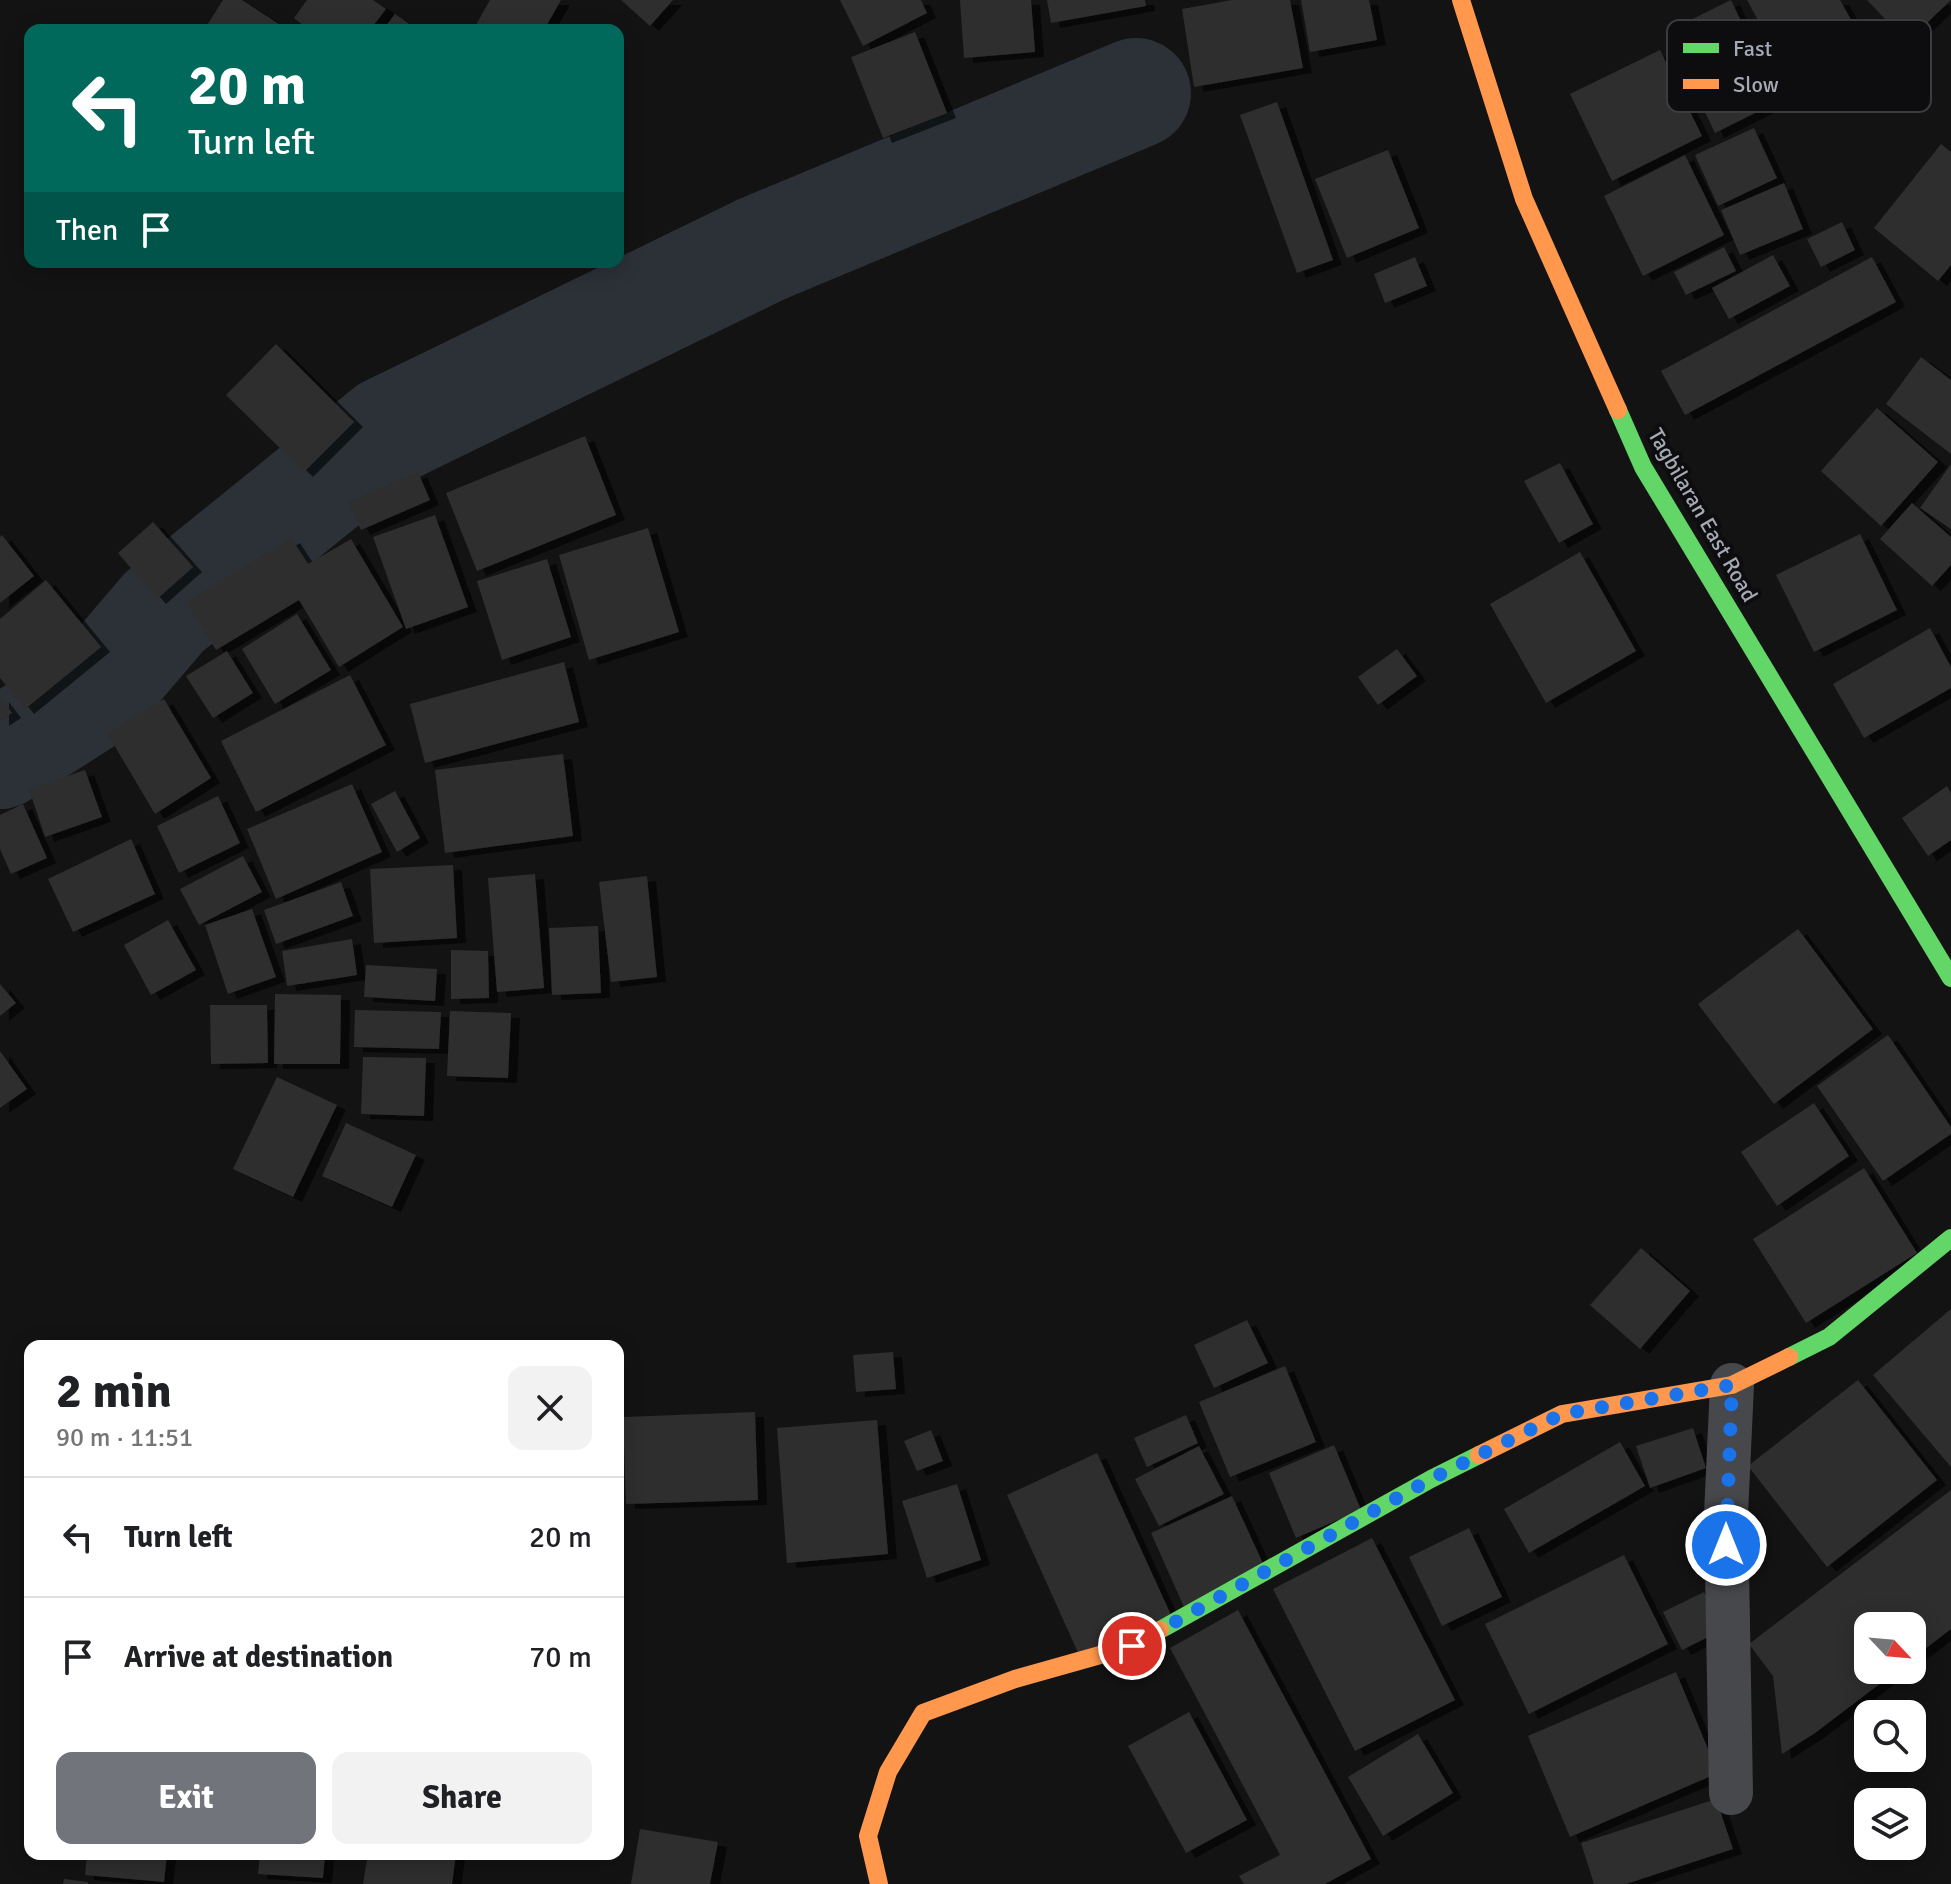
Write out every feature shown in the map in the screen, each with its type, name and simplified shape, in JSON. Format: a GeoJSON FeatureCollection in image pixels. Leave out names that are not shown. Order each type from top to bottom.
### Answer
{"type":"FeatureCollection","features":[{"type":"Feature","properties":{"kind":"street","name":"Tagbilaran East Road"},"geometry":{"type":"LineString","coordinates":[[1461,0],[1524,199],[1643,467],[1951,978]]}},
{"type":"Feature","properties":{"kind":"street"},"geometry":{"type":"LineString","coordinates":[[879,1884],[868,1836],[888,1772],[923,1713],[1015,1679],[1132,1646],[1431,1479],[1562,1414],[1732,1385],[1829,1337],[1951,1238]]}},
{"type":"Feature","properties":{"kind":"street"},"geometry":{"type":"LineString","coordinates":[[1731,1793],[1726,1514],[1732,1385]]}},
{"type":"Feature","properties":{"kind":"building"},"geometry":{"type":"Polygon","coordinates":[[[223,0],[242,0],[279,24],[208,24],[223,0]]]}},
{"type":"Feature","properties":{"kind":"building"},"geometry":{"type":"Polygon","coordinates":[[[307,0],[373,0],[386,9],[375,24],[302,24],[294,18],[307,0]]]}},
{"type":"Feature","properties":{"kind":"building"},"geometry":{"type":"Polygon","coordinates":[[[490,0],[561,0],[547,24],[476,24],[490,0]]]}},
{"type":"Feature","properties":{"kind":"building"},"geometry":{"type":"Polygon","coordinates":[[[621,0],[673,0],[650,26],[621,0]]]}},
{"type":"Feature","properties":{"kind":"building"},"geometry":{"type":"Polygon","coordinates":[[[840,0],[921,0],[927,13],[863,46],[840,0]]]}},
{"type":"Feature","properties":{"kind":"building"},"geometry":{"type":"Polygon","coordinates":[[[960,0],[1031,0],[1035,52],[964,58],[960,0]]]}},
{"type":"Feature","properties":{"kind":"building"},"geometry":{"type":"Polygon","coordinates":[[[1047,0],[1145,0],[1146,6],[1051,23],[1047,0]]]}},
{"type":"Feature","properties":{"kind":"building"},"geometry":{"type":"Polygon","coordinates":[[[1232,0],[1290,0],[1303,68],[1194,87],[1182,9],[1232,0]]]}},
{"type":"Feature","properties":{"kind":"building"},"geometry":{"type":"Polygon","coordinates":[[[1301,0],[1369,0],[1377,40],[1310,52],[1301,0]]]}},
{"type":"Feature","properties":{"kind":"building"},"geometry":{"type":"Polygon","coordinates":[[[1731,0],[1741,20],[1690,20],[1731,0]]]}},
{"type":"Feature","properties":{"kind":"building"},"geometry":{"type":"Polygon","coordinates":[[[1747,0],[1840,0],[1851,20],[1758,20],[1747,0]]]}},
{"type":"Feature","properties":{"kind":"building"},"geometry":{"type":"Polygon","coordinates":[[[1867,0],[1951,0],[1930,20],[1886,20],[1867,0]]]}},
{"type":"Feature","properties":{"kind":"building"},"geometry":{"type":"Polygon","coordinates":[[[395,14],[409,24],[388,24],[395,14]]]}},
{"type":"Feature","properties":{"kind":"building"},"geometry":{"type":"Polygon","coordinates":[[[915,32],[947,113],[883,138],[851,57],[915,32]]]}},
{"type":"Feature","properties":{"kind":"building"},"geometry":{"type":"Polygon","coordinates":[[[1660,50],[1667,64],[1667,112],[1690,112],[1702,136],[1612,181],[1570,94],[1660,50]]]}},
{"type":"Feature","properties":{"kind":"building"},"geometry":{"type":"Polygon","coordinates":[[[1277,102],[1333,260],[1297,273],[1240,115],[1277,102]]]}},
{"type":"Feature","properties":{"kind":"building"},"geometry":{"type":"Polygon","coordinates":[[[1705,112],[1757,112],[1715,133],[1705,112]]]}},
{"type":"Feature","properties":{"kind":"building"},"geometry":{"type":"Polygon","coordinates":[[[1754,128],[1777,178],[1718,206],[1695,155],[1754,128]]]}},
{"type":"Feature","properties":{"kind":"building"},"geometry":{"type":"Polygon","coordinates":[[[1941,144],[1951,152],[1951,265],[1938,281],[1874,228],[1941,144]]]}},
{"type":"Feature","properties":{"kind":"building"},"geometry":{"type":"Polygon","coordinates":[[[1388,150],[1419,228],[1347,258],[1315,179],[1388,150]]]}},
{"type":"Feature","properties":{"kind":"building"},"geometry":{"type":"Polygon","coordinates":[[[1685,155],[1724,235],[1643,276],[1604,196],[1685,155]]]}},
{"type":"Feature","properties":{"kind":"building"},"geometry":{"type":"Polygon","coordinates":[[[1784,183],[1803,229],[1740,255],[1721,210],[1784,183]]]}},
{"type":"Feature","properties":{"kind":"building"},"geometry":{"type":"Polygon","coordinates":[[[1842,222],[1855,250],[1821,267],[1807,239],[1842,222]]]}},
{"type":"Feature","properties":{"kind":"building"},"geometry":{"type":"Polygon","coordinates":[[[1724,247],[1736,271],[1686,295],[1674,272],[1724,247]]]}},
{"type":"Feature","properties":{"kind":"building"},"geometry":{"type":"Polygon","coordinates":[[[1773,255],[1790,286],[1729,319],[1712,288],[1773,255]]]}},
{"type":"Feature","properties":{"kind":"building"},"geometry":{"type":"Polygon","coordinates":[[[1415,257],[1427,286],[1385,303],[1374,274],[1415,257]]]}},
{"type":"Feature","properties":{"kind":"building"},"geometry":{"type":"Polygon","coordinates":[[[1872,257],[1896,302],[1685,415],[1661,371],[1872,257]]]}},
{"type":"Feature","properties":{"kind":"building"},"geometry":{"type":"Polygon","coordinates":[[[276,344],[354,422],[304,472],[226,395],[276,344]]]}},
{"type":"Feature","properties":{"kind":"building"},"geometry":{"type":"Polygon","coordinates":[[[1921,357],[1951,380],[1951,454],[1886,404],[1921,357]]]}},
{"type":"Feature","properties":{"kind":"building"},"geometry":{"type":"Polygon","coordinates":[[[1877,408],[1938,462],[1881,526],[1821,471],[1877,408]]]}},
{"type":"Feature","properties":{"kind":"building"},"geometry":{"type":"Polygon","coordinates":[[[585,436],[616,515],[477,571],[446,493],[585,436]]]}},
{"type":"Feature","properties":{"kind":"building"},"geometry":{"type":"Polygon","coordinates":[[[1560,463],[1593,524],[1559,543],[1524,481],[1560,463]]]}},
{"type":"Feature","properties":{"kind":"building"},"geometry":{"type":"Polygon","coordinates":[[[1951,464],[1951,529],[1920,508],[1951,464]]]}},
{"type":"Feature","properties":{"kind":"building"},"geometry":{"type":"Polygon","coordinates":[[[418,472],[430,500],[361,530],[348,502],[418,472]]]}},
{"type":"Feature","properties":{"kind":"building"},"geometry":{"type":"Polygon","coordinates":[[[1912,503],[1951,537],[1951,565],[1932,586],[1880,539],[1912,503]]]}},
{"type":"Feature","properties":{"kind":"building"},"geometry":{"type":"Polygon","coordinates":[[[435,515],[468,607],[406,629],[373,537],[435,515]]]}},
{"type":"Feature","properties":{"kind":"building"},"geometry":{"type":"Polygon","coordinates":[[[153,522],[193,567],[157,599],[118,553],[153,522]]]}},
{"type":"Feature","properties":{"kind":"building"},"geometry":{"type":"Polygon","coordinates":[[[648,528],[679,632],[589,660],[559,555],[648,528]]]}},
{"type":"Feature","properties":{"kind":"building"},"geometry":{"type":"Polygon","coordinates":[[[1860,534],[1897,610],[1814,652],[1776,575],[1860,534]]]}},
{"type":"Feature","properties":{"kind":"building"},"geometry":{"type":"Polygon","coordinates":[[[2,535],[34,576],[0,603],[0,537],[2,535]]]}},
{"type":"Feature","properties":{"kind":"building"},"geometry":{"type":"Polygon","coordinates":[[[291,538],[308,564],[351,539],[403,627],[339,667],[299,600],[216,650],[186,602],[291,538]]]}},
{"type":"Feature","properties":{"kind":"building"},"geometry":{"type":"Polygon","coordinates":[[[1580,552],[1636,651],[1546,703],[1490,604],[1580,552]]]}},
{"type":"Feature","properties":{"kind":"building"},"geometry":{"type":"Polygon","coordinates":[[[547,559],[571,637],[502,660],[477,581],[547,559]]]}},
{"type":"Feature","properties":{"kind":"building"},"geometry":{"type":"Polygon","coordinates":[[[46,580],[101,647],[25,709],[0,678],[0,619],[46,580]]]}},
{"type":"Feature","properties":{"kind":"building"},"geometry":{"type":"Polygon","coordinates":[[[297,614],[331,670],[275,704],[242,649],[297,614]]]}},
{"type":"Feature","properties":{"kind":"building"},"geometry":{"type":"Polygon","coordinates":[[[1930,628],[1951,667],[1951,688],[1864,738],[1833,684],[1930,628]]]}},
{"type":"Feature","properties":{"kind":"building"},"geometry":{"type":"Polygon","coordinates":[[[1397,649],[1417,676],[1378,705],[1358,677],[1397,649]]]}},
{"type":"Feature","properties":{"kind":"building"},"geometry":{"type":"Polygon","coordinates":[[[227,651],[253,693],[213,718],[186,676],[227,651]]]}},
{"type":"Feature","properties":{"kind":"building"},"geometry":{"type":"Polygon","coordinates":[[[564,662],[579,722],[425,763],[410,704],[564,662]]]}},
{"type":"Feature","properties":{"kind":"building"},"geometry":{"type":"Polygon","coordinates":[[[350,675],[386,745],[256,812],[221,741],[350,675]]]}},
{"type":"Feature","properties":{"kind":"building"},"geometry":{"type":"Polygon","coordinates":[[[0,697],[12,713],[0,721],[0,697]]]}},
{"type":"Feature","properties":{"kind":"building"},"geometry":{"type":"Polygon","coordinates":[[[164,699],[211,778],[155,814],[107,733],[164,699]]]}},
{"type":"Feature","properties":{"kind":"building"},"geometry":{"type":"Polygon","coordinates":[[[563,754],[573,836],[445,853],[435,770],[563,754]]]}},
{"type":"Feature","properties":{"kind":"building"},"geometry":{"type":"Polygon","coordinates":[[[85,770],[102,817],[45,837],[29,789],[85,770]]]}},
{"type":"Feature","properties":{"kind":"building"},"geometry":{"type":"Polygon","coordinates":[[[352,784],[382,852],[276,899],[247,829],[352,784]]]}},
{"type":"Feature","properties":{"kind":"building"},"geometry":{"type":"Polygon","coordinates":[[[1947,786],[1951,793],[1951,840],[1928,856],[1902,818],[1947,786]]]}},
{"type":"Feature","properties":{"kind":"building"},"geometry":{"type":"Polygon","coordinates":[[[395,791],[420,838],[397,852],[371,804],[395,791]]]}},
{"type":"Feature","properties":{"kind":"building"},"geometry":{"type":"Polygon","coordinates":[[[218,796],[240,843],[179,873],[157,826],[218,796]]]}},
{"type":"Feature","properties":{"kind":"building"},"geometry":{"type":"Polygon","coordinates":[[[23,804],[47,858],[11,874],[0,849],[0,815],[23,804]]]}},
{"type":"Feature","properties":{"kind":"building"},"geometry":{"type":"Polygon","coordinates":[[[131,839],[155,894],[73,932],[48,879],[131,839]]]}},
{"type":"Feature","properties":{"kind":"building"},"geometry":{"type":"Polygon","coordinates":[[[243,856],[262,892],[199,925],[180,889],[243,856]]]}},
{"type":"Feature","properties":{"kind":"building"},"geometry":{"type":"Polygon","coordinates":[[[453,865],[457,938],[374,943],[370,869],[453,865]]]}},
{"type":"Feature","properties":{"kind":"building"},"geometry":{"type":"Polygon","coordinates":[[[535,874],[544,988],[497,992],[488,878],[535,874]]]}},
{"type":"Feature","properties":{"kind":"building"},"geometry":{"type":"Polygon","coordinates":[[[647,876],[657,977],[611,982],[599,882],[647,876]]]}},
{"type":"Feature","properties":{"kind":"building"},"geometry":{"type":"Polygon","coordinates":[[[341,882],[353,916],[276,944],[264,910],[341,882]]]}},
{"type":"Feature","properties":{"kind":"building"},"geometry":{"type":"Polygon","coordinates":[[[252,909],[276,977],[228,994],[205,925],[252,909]]]}},
{"type":"Feature","properties":{"kind":"building"},"geometry":{"type":"Polygon","coordinates":[[[168,920],[196,970],[151,995],[124,945],[168,920]]]}},
{"type":"Feature","properties":{"kind":"building"},"geometry":{"type":"Polygon","coordinates":[[[598,926],[601,993],[552,995],[549,928],[598,926]]]}},
{"type":"Feature","properties":{"kind":"building"},"geometry":{"type":"Polygon","coordinates":[[[1798,929],[1873,1029],[1774,1104],[1698,1004],[1798,929]]]}},
{"type":"Feature","properties":{"kind":"building"},"geometry":{"type":"Polygon","coordinates":[[[352,939],[357,975],[287,986],[282,951],[352,939]]]}},
{"type":"Feature","properties":{"kind":"building"},"geometry":{"type":"Polygon","coordinates":[[[451,950],[488,951],[489,998],[451,999],[451,950]]]}},
{"type":"Feature","properties":{"kind":"building"},"geometry":{"type":"Polygon","coordinates":[[[366,965],[437,969],[435,1001],[364,997],[366,965]]]}},
{"type":"Feature","properties":{"kind":"building"},"geometry":{"type":"Polygon","coordinates":[[[0,984],[16,1003],[0,1016],[0,984]]]}},
{"type":"Feature","properties":{"kind":"building"},"geometry":{"type":"Polygon","coordinates":[[[275,994],[341,995],[340,1064],[274,1064],[275,994]]]}},
{"type":"Feature","properties":{"kind":"building"},"geometry":{"type":"Polygon","coordinates":[[[210,1005],[267,1005],[268,1063],[211,1064],[210,1005]]]}},
{"type":"Feature","properties":{"kind":"building"},"geometry":{"type":"Polygon","coordinates":[[[355,1010],[441,1012],[439,1049],[354,1047],[355,1010]]]}},
{"type":"Feature","properties":{"kind":"building"},"geometry":{"type":"Polygon","coordinates":[[[450,1011],[511,1013],[508,1078],[447,1076],[450,1011]]]}},
{"type":"Feature","properties":{"kind":"building"},"geometry":{"type":"Polygon","coordinates":[[[1888,1035],[1951,1127],[1951,1134],[1883,1181],[1817,1086],[1888,1035]]]}},
{"type":"Feature","properties":{"kind":"building"},"geometry":{"type":"Polygon","coordinates":[[[0,1051],[27,1089],[0,1108],[0,1051]]]}},
{"type":"Feature","properties":{"kind":"building"},"geometry":{"type":"Polygon","coordinates":[[[363,1057],[426,1058],[424,1116],[361,1114],[363,1057]]]}},
{"type":"Feature","properties":{"kind":"building"},"geometry":{"type":"Polygon","coordinates":[[[277,1077],[337,1105],[293,1197],[233,1169],[277,1077]]]}},
{"type":"Feature","properties":{"kind":"building"},"geometry":{"type":"Polygon","coordinates":[[[1814,1103],[1849,1156],[1777,1206],[1741,1152],[1814,1103]]]}},
{"type":"Feature","properties":{"kind":"building"},"geometry":{"type":"Polygon","coordinates":[[[346,1123],[416,1155],[392,1207],[322,1176],[346,1123]]]}},
{"type":"Feature","properties":{"kind":"building"},"geometry":{"type":"Polygon","coordinates":[[[1864,1168],[1917,1253],[1806,1323],[1753,1239],[1864,1168]]]}},
{"type":"Feature","properties":{"kind":"building"},"geometry":{"type":"Polygon","coordinates":[[[1641,1248],[1690,1291],[1640,1349],[1590,1305],[1641,1248]]]}},
{"type":"Feature","properties":{"kind":"building"},"geometry":{"type":"Polygon","coordinates":[[[1951,1309],[1951,1467],[1873,1375],[1951,1309]]]}},
{"type":"Feature","properties":{"kind":"building"},"geometry":{"type":"Polygon","coordinates":[[[1247,1320],[1268,1363],[1214,1388],[1194,1345],[1247,1320]]]}},
{"type":"Feature","properties":{"kind":"building"},"geometry":{"type":"Polygon","coordinates":[[[893,1352],[896,1389],[856,1392],[853,1355],[893,1352]]]}},
{"type":"Feature","properties":{"kind":"building"},"geometry":{"type":"Polygon","coordinates":[[[1285,1366],[1316,1442],[1230,1477],[1199,1402],[1285,1366]]]}},
{"type":"Feature","properties":{"kind":"building"},"geometry":{"type":"Polygon","coordinates":[[[1858,1380],[1937,1480],[1827,1567],[1748,1466],[1858,1380]]]}},
{"type":"Feature","properties":{"kind":"building"},"geometry":{"type":"Polygon","coordinates":[[[755,1412],[758,1500],[626,1504],[624,1417],[755,1412]]]}},
{"type":"Feature","properties":{"kind":"building"},"geometry":{"type":"Polygon","coordinates":[[[1186,1415],[1198,1443],[1147,1467],[1134,1438],[1186,1415]]]}},
{"type":"Feature","properties":{"kind":"building"},"geometry":{"type":"Polygon","coordinates":[[[877,1420],[888,1554],[787,1563],[777,1428],[877,1420]]]}},
{"type":"Feature","properties":{"kind":"building"},"geometry":{"type":"Polygon","coordinates":[[[1693,1428],[1706,1468],[1650,1488],[1636,1446],[1693,1428]]]}},
{"type":"Feature","properties":{"kind":"building"},"geometry":{"type":"Polygon","coordinates":[[[931,1430],[943,1461],[917,1471],[904,1441],[931,1430]]]}},
{"type":"Feature","properties":{"kind":"building"},"geometry":{"type":"Polygon","coordinates":[[[1620,1442],[1645,1486],[1529,1553],[1504,1509],[1620,1442]]]}},
{"type":"Feature","properties":{"kind":"building"},"geometry":{"type":"Polygon","coordinates":[[[1334,1445],[1361,1510],[1296,1538],[1269,1473],[1334,1445]]]}},
{"type":"Feature","properties":{"kind":"building"},"geometry":{"type":"Polygon","coordinates":[[[1199,1446],[1224,1494],[1159,1526],[1135,1479],[1199,1446]]]}},
{"type":"Feature","properties":{"kind":"building"},"geometry":{"type":"Polygon","coordinates":[[[1097,1453],[1171,1615],[1080,1657],[1007,1495],[1097,1453]]]}},
{"type":"Feature","properties":{"kind":"building"},"geometry":{"type":"Polygon","coordinates":[[[957,1484],[981,1560],[927,1578],[902,1501],[957,1484]]]}},
{"type":"Feature","properties":{"kind":"building"},"geometry":{"type":"Polygon","coordinates":[[[1951,1490],[1951,1629],[1926,1648],[1926,1612],[1854,1612],[1854,1684],[1880,1684],[1782,1754],[1773,1676],[1749,1644],[1951,1490]]]}},
{"type":"Feature","properties":{"kind":"building"},"geometry":{"type":"Polygon","coordinates":[[[1232,1496],[1266,1570],[1184,1607],[1151,1533],[1232,1496]]]}},
{"type":"Feature","properties":{"kind":"building"},"geometry":{"type":"Polygon","coordinates":[[[1469,1528],[1502,1597],[1442,1626],[1409,1557],[1469,1528]]]}},
{"type":"Feature","properties":{"kind":"building"},"geometry":{"type":"Polygon","coordinates":[[[1372,1538],[1455,1700],[1355,1751],[1273,1589],[1372,1538]]]}},
{"type":"Feature","properties":{"kind":"building"},"geometry":{"type":"Polygon","coordinates":[[[1624,1555],[1668,1644],[1529,1714],[1485,1624],[1624,1555]]]}},
{"type":"Feature","properties":{"kind":"building"},"geometry":{"type":"Polygon","coordinates":[[[1704,1592],[1722,1630],[1682,1650],[1663,1612],[1704,1592]]]}},
{"type":"Feature","properties":{"kind":"building"},"geometry":{"type":"Polygon","coordinates":[[[1238,1610],[1371,1859],[1325,1884],[1244,1884],[1239,1876],[1280,1855],[1170,1648],[1238,1610]]]}},
{"type":"Feature","properties":{"kind":"building"},"geometry":{"type":"Polygon","coordinates":[[[1676,1672],[1718,1773],[1570,1837],[1528,1736],[1676,1672]]]}},
{"type":"Feature","properties":{"kind":"building"},"geometry":{"type":"Polygon","coordinates":[[[1189,1712],[1247,1820],[1186,1853],[1128,1746],[1189,1712]]]}},
{"type":"Feature","properties":{"kind":"building"},"geometry":{"type":"Polygon","coordinates":[[[1418,1734],[1453,1793],[1383,1836],[1348,1777],[1418,1734]]]}},
{"type":"Feature","properties":{"kind":"building"},"geometry":{"type":"Polygon","coordinates":[[[1716,1799],[1733,1849],[1626,1884],[1594,1884],[1581,1843],[1716,1799]]]}},
{"type":"Feature","properties":{"kind":"building"},"geometry":{"type":"Polygon","coordinates":[[[640,1829],[718,1842],[710,1884],[631,1884],[640,1829]]]}},
{"type":"Feature","properties":{"kind":"building"},"geometry":{"type":"Polygon","coordinates":[[[86,1860],[166,1860],[164,1882],[85,1875],[86,1860]]]}},
{"type":"Feature","properties":{"kind":"building"},"geometry":{"type":"Polygon","coordinates":[[[259,1860],[324,1860],[323,1878],[258,1874],[259,1860]]]}},
{"type":"Feature","properties":{"kind":"building"},"geometry":{"type":"Polygon","coordinates":[[[367,1860],[455,1860],[452,1884],[363,1884],[367,1860]]]}},
{"type":"Feature","properties":{"kind":"building"},"geometry":{"type":"Polygon","coordinates":[[[64,1879],[88,1882],[88,1884],[63,1884],[64,1879]]]}},
{"type":"Feature","properties":{"kind":"waterway"},"geometry":{"type":"LineString","coordinates":[[0,754],[94,694],[164,612],[388,431],[762,249],[1136,93]]}},
{"type":"Feature","properties":{"kind":"traffic: fast"},"geometry":{"type":"LineString","coordinates":[[1618,410],[1643,467],[1951,978]]}},
{"type":"Feature","properties":{"kind":"traffic: fast"},"geometry":{"type":"LineString","coordinates":[[1789,1357],[1829,1337],[1951,1238]]}},
{"type":"Feature","properties":{"kind":"traffic: fast"},"geometry":{"type":"LineString","coordinates":[[1160,1630],[1479,1455]]}},
{"type":"Feature","properties":{"kind":"traffic: slow"},"geometry":{"type":"LineString","coordinates":[[1461,0],[1524,199],[1618,410]]}},
{"type":"Feature","properties":{"kind":"traffic: slow"},"geometry":{"type":"LineString","coordinates":[[1479,1455],[1562,1414],[1732,1385],[1789,1357]]}},
{"type":"Feature","properties":{"kind":"traffic: slow"},"geometry":{"type":"LineString","coordinates":[[879,1884],[868,1836],[888,1772],[923,1713],[1015,1679],[1132,1646],[1160,1630]]}},
{"type":"Feature","properties":{"kind":"route"},"geometry":{"type":"LineString","coordinates":[[1132,1646],[1431,1479],[1562,1414],[1732,1385],[1726,1545]]}}]}
